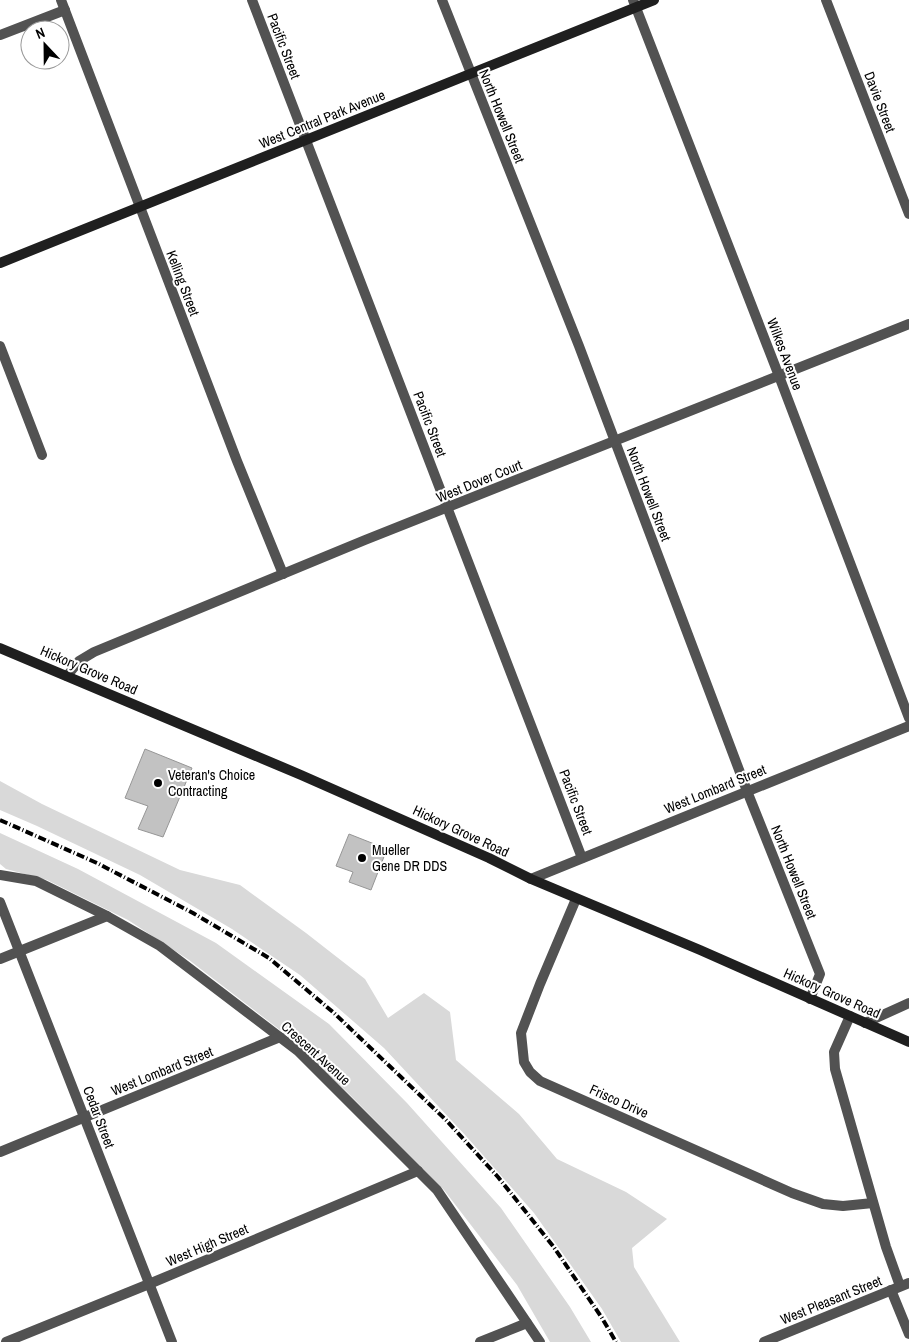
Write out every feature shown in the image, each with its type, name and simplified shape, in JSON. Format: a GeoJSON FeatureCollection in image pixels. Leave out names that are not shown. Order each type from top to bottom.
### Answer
{"type":"FeatureCollection","features":[{"type":"Feature","properties":{"kind":"main road","name":"West Central Park Avenue"},"geometry":{"type":"LineString","coordinates":[[0,263],[471,74],[635,4],[654,0]]}},
{"type":"Feature","properties":{"kind":"main road","name":"Hickory Grove Road"},"geometry":{"type":"LineString","coordinates":[[0,648],[310,778],[489,858],[531,880],[700,950],[909,1042]]}},
{"type":"Feature","properties":{"kind":"street","name":"Kelling Street"},"geometry":{"type":"LineString","coordinates":[[61,0],[237,461],[283,574]]}},
{"type":"Feature","properties":{"kind":"street","name":"Pacific Street"},"geometry":{"type":"LineString","coordinates":[[252,0],[582,858]]}},
{"type":"Feature","properties":{"kind":"street","name":"North Howell Street"},"geometry":{"type":"LineString","coordinates":[[442,0],[579,346],[746,791],[820,974],[810,998]]}},
{"type":"Feature","properties":{"kind":"street","name":"Davie Street"},"geometry":{"type":"LineString","coordinates":[[826,0],[909,214]]}},
{"type":"Feature","properties":{"kind":"street","name":"Wilkes Avenue"},"geometry":{"type":"LineString","coordinates":[[635,4],[909,718]]}},
{"type":"Feature","properties":{"kind":"street"},"geometry":{"type":"LineString","coordinates":[[0,35],[65,10]]}},
{"type":"Feature","properties":{"kind":"street","name":"West Dover Court"},"geometry":{"type":"LineString","coordinates":[[67,676],[79,661],[94,652],[283,574],[909,324]]}},
{"type":"Feature","properties":{"kind":"street"},"geometry":{"type":"LineString","coordinates":[[0,346],[42,455]]}},
{"type":"Feature","properties":{"kind":"street","name":"West Lombard Street"},"geometry":{"type":"LineString","coordinates":[[531,880],[909,726]]}},
{"type":"Feature","properties":{"kind":"street","name":"Crescent Avenue"},"geometry":{"type":"LineString","coordinates":[[0,875],[10,875],[36,881],[107,916],[160,946],[298,1051],[437,1190],[540,1342]]}},
{"type":"Feature","properties":{"kind":"street","name":"Frisco Drive"},"geometry":{"type":"LineString","coordinates":[[576,899],[521,1034],[524,1062],[530,1072],[540,1081],[792,1193],[823,1204],[843,1206],[873,1203]]}},
{"type":"Feature","properties":{"kind":"street","name":"Cedar Street"},"geometry":{"type":"LineString","coordinates":[[0,902],[172,1342]]}},
{"type":"Feature","properties":{"kind":"street"},"geometry":{"type":"LineString","coordinates":[[0,959],[107,916]]}},
{"type":"Feature","properties":{"kind":"street"},"geometry":{"type":"LineString","coordinates":[[865,1023],[909,1003]]}},
{"type":"Feature","properties":{"kind":"street"},"geometry":{"type":"LineString","coordinates":[[850,1016],[834,1052],[835,1069],[886,1247],[900,1286],[909,1334]]}},
{"type":"Feature","properties":{"kind":"street","name":"West Lombard Street"},"geometry":{"type":"LineString","coordinates":[[0,1152],[280,1037]]}},
{"type":"Feature","properties":{"kind":"street","name":"West High Street"},"geometry":{"type":"LineString","coordinates":[[6,1342],[418,1171]]}},
{"type":"Feature","properties":{"kind":"street","name":"West Pleasant Street"},"geometry":{"type":"LineString","coordinates":[[764,1342],[900,1286]]}},
{"type":"Feature","properties":{"kind":"street"},"geometry":{"type":"LineString","coordinates":[[480,1342],[527,1323]]}},
{"type":"Feature","properties":{"kind":"shaded area"},"geometry":{"type":"Polygon","coordinates":[[[0,781],[42,804],[180,870],[240,885],[365,979],[388,1018],[424,993],[450,1012],[456,1060],[519,1114],[557,1159],[626,1192],[667,1219],[632,1248],[634,1267],[680,1342],[621,1342],[602,1309],[534,1213],[384,1048],[300,975],[232,929],[140,875],[0,810],[0,781]]]}},
{"type":"Feature","properties":{"kind":"shaded area"},"geometry":{"type":"Polygon","coordinates":[[[0,833],[78,869],[216,943],[329,1024],[407,1103],[501,1208],[570,1307],[591,1342],[550,1342],[517,1285],[444,1190],[293,1040],[189,960],[128,920],[47,880],[6,869],[0,864],[0,833]]]}},
{"type":"Feature","properties":{"kind":"building","name":"Veteran's Choice Contracting"},"geometry":{"type":"Polygon","coordinates":[[[145,749],[192,768],[163,837],[138,829],[148,806],[125,798],[145,749]]]}},
{"type":"Feature","properties":{"kind":"building","name":"Mueller Gene DR DDS"},"geometry":{"type":"Polygon","coordinates":[[[349,834],[387,849],[371,890],[349,882],[353,872],[336,866],[349,834]]]}},
{"type":"Feature","properties":{"kind":"railway"},"geometry":{"type":"LineString","coordinates":[[0,820],[97,863],[193,913],[269,958],[334,1013],[446,1120],[498,1177],[553,1246],[616,1342]]}},
{"type":"Feature","properties":{"kind":"place","name":"Veteran's Choice Contracting"},"geometry":{"type":"Point","coordinates":[158,783]}},
{"type":"Feature","properties":{"kind":"place","name":"Mueller Gene DR DDS"},"geometry":{"type":"Point","coordinates":[362,858]}}]}
